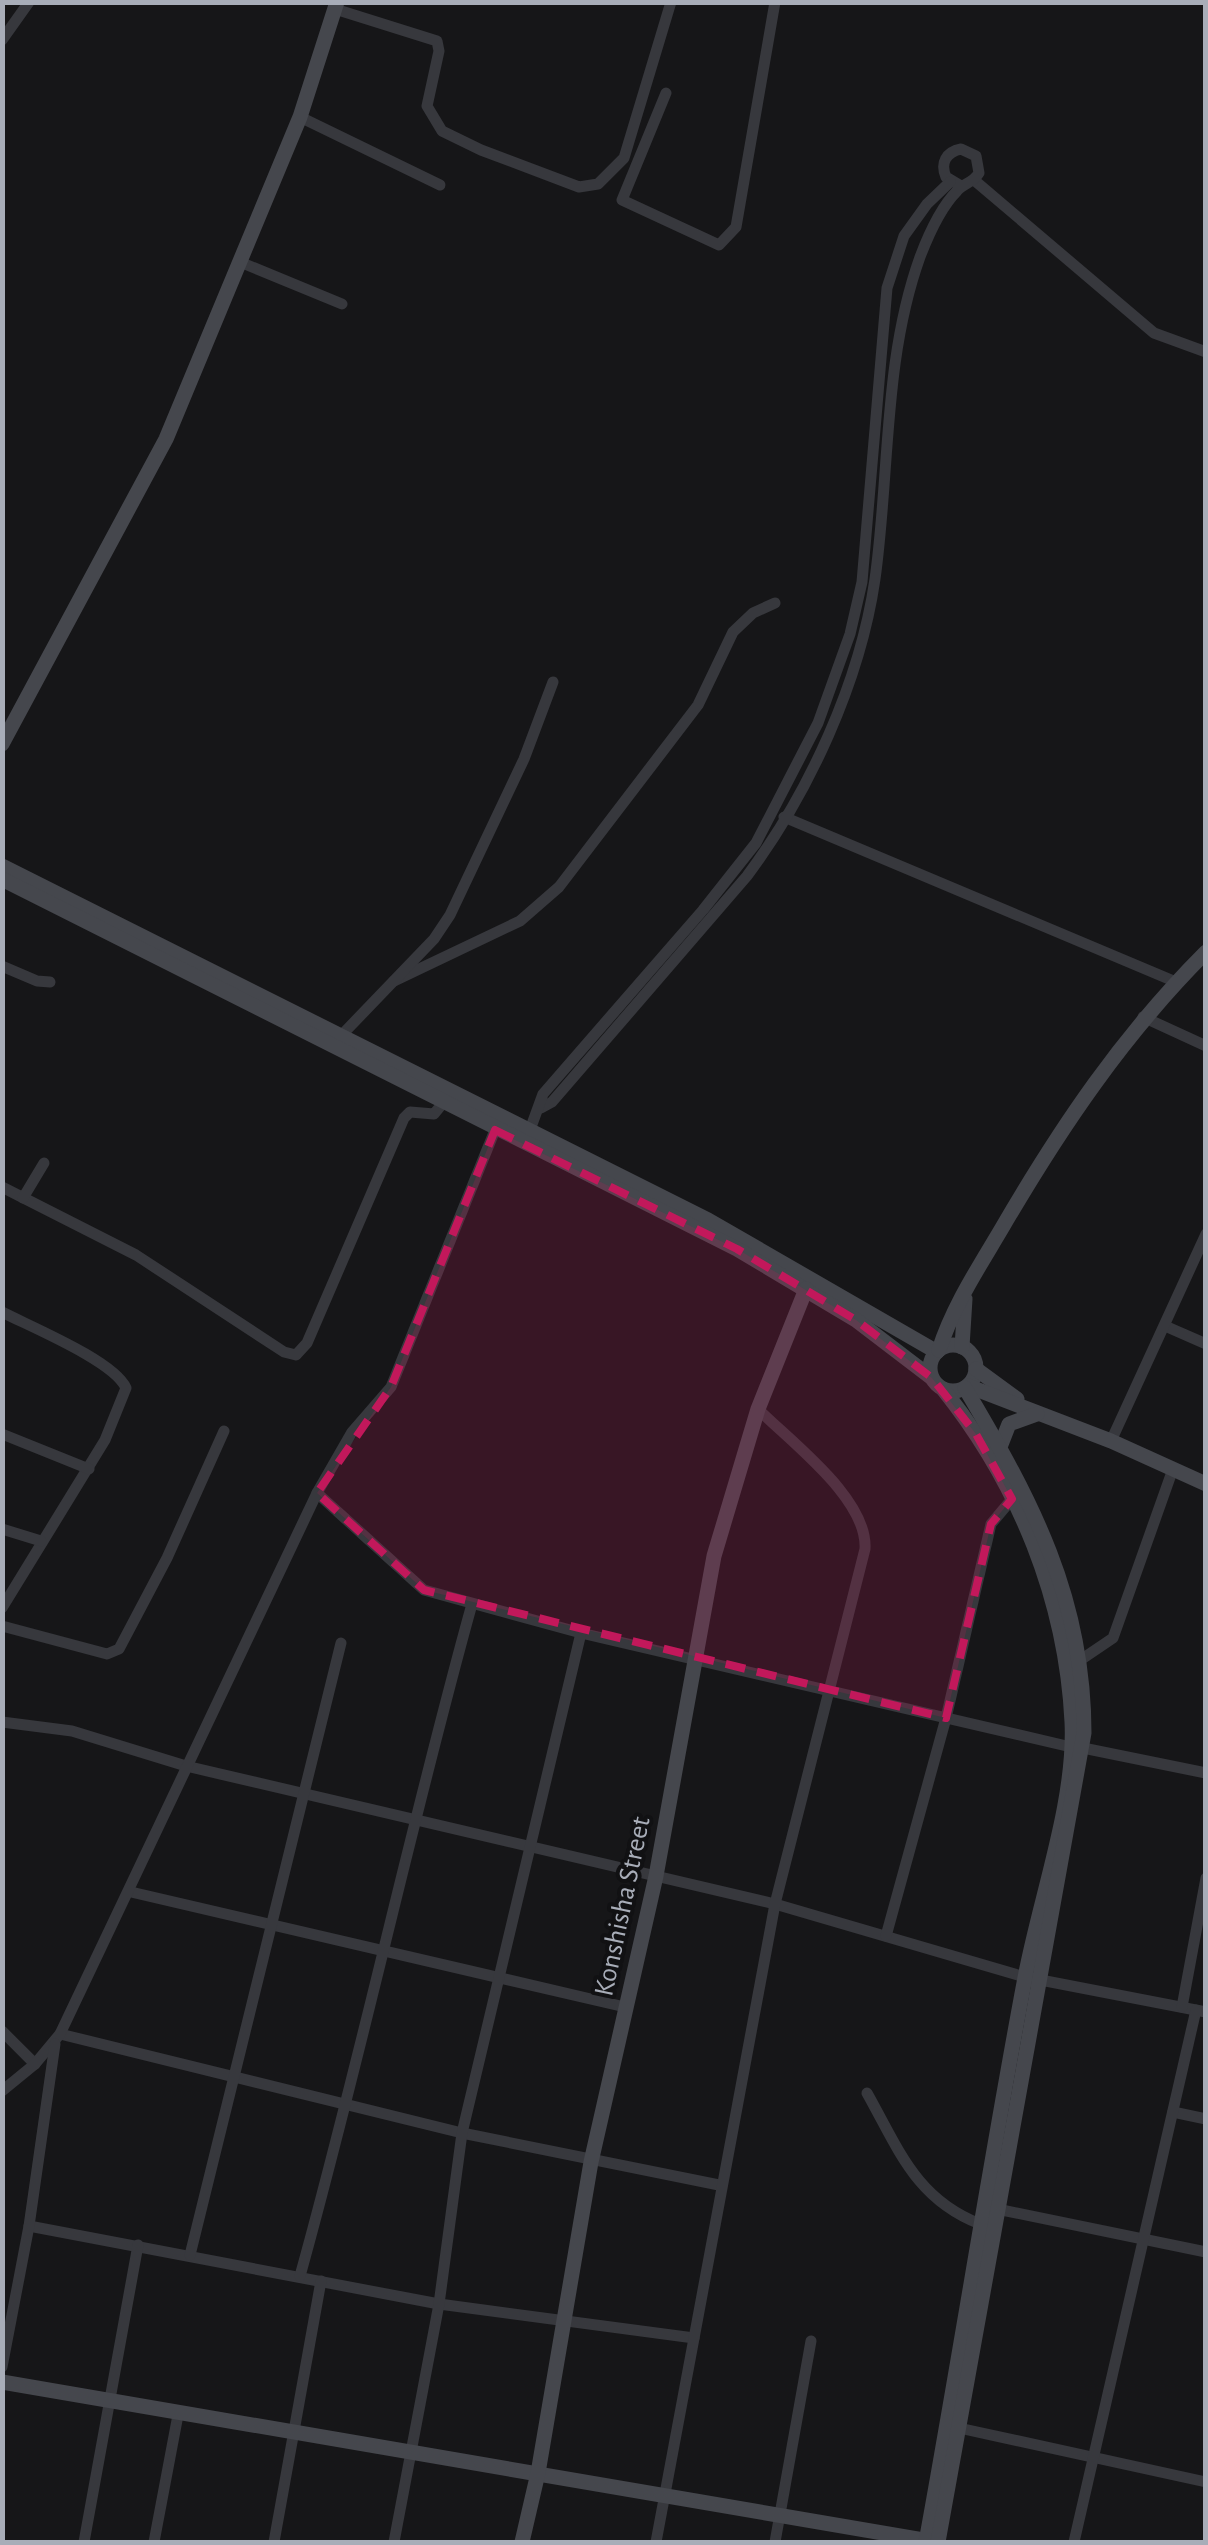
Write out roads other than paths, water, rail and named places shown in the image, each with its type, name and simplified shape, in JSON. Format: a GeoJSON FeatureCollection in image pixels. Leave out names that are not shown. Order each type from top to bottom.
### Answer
{"type":"FeatureCollection","features":[{"type":"Feature","properties":{"kind":"main road"},"geometry":{"type":"LineString","coordinates":[[3,742],[139,493],[300,118],[336,6]]}},
{"type":"Feature","properties":{"kind":"main road"},"geometry":{"type":"LineString","coordinates":[[2,866],[714,1237],[806,1289],[890,1344],[938,1384],[976,1434],[1035,1547],[1057,1614],[1077,1748]]}},
{"type":"Feature","properties":{"kind":"main road"},"geometry":{"type":"LineString","coordinates":[[2,880],[336,1041],[495,1130],[527,1138],[756,1246],[938,1351],[962,1346]]}},
{"type":"Feature","properties":{"kind":"main road"},"geometry":{"type":"LineString","coordinates":[[938,1384],[930,1364],[966,1290],[1064,1123],[1143,1017],[1206,952]]}},
{"type":"Feature","properties":{"kind":"main road","name":"Konshisha Street"},"geometry":{"type":"LineString","coordinates":[[522,2542],[538,2473],[591,2162],[656,1876],[694,1656],[723,1518],[758,1408],[806,1289]]}},
{"type":"Feature","properties":{"kind":"main road"},"geometry":{"type":"LineString","coordinates":[[966,1290],[962,1346],[972,1356],[976,1369],[1036,1411]]}},
{"type":"Feature","properties":{"kind":"main road"},"geometry":{"type":"LineString","coordinates":[[966,1387],[976,1369]]}},
{"type":"Feature","properties":{"kind":"main road"},"geometry":{"type":"LineString","coordinates":[[938,1384],[966,1387],[1036,1411],[1206,1484]]}},
{"type":"Feature","properties":{"kind":"main road"},"geometry":{"type":"LineString","coordinates":[[934,2542],[980,2224],[1077,1748],[1079,1661],[1057,1564],[966,1387]]}},
{"type":"Feature","properties":{"kind":"main road"},"geometry":{"type":"LineString","coordinates":[[1000,1447],[1002,1434],[1014,1420],[1036,1411]]}},
{"type":"Feature","properties":{"kind":"main road"},"geometry":{"type":"LineString","coordinates":[[934,2542],[959,2428],[998,2209],[1031,1978]]}},
{"type":"Feature","properties":{"kind":"main road"},"geometry":{"type":"LineString","coordinates":[[2,2382],[934,2542]]}},
{"type":"Feature","properties":{"kind":"street"},"geometry":{"type":"LineString","coordinates":[[2,40],[29,2]]}},
{"type":"Feature","properties":{"kind":"street"},"geometry":{"type":"LineString","coordinates":[[336,6],[436,42],[439,51],[427,106],[442,131],[539,174],[586,187],[606,180],[624,158],[671,2]]}},
{"type":"Feature","properties":{"kind":"street"},"geometry":{"type":"LineString","coordinates":[[666,94],[622,200],[719,245],[736,227],[775,2]]}},
{"type":"Feature","properties":{"kind":"street"},"geometry":{"type":"LineString","coordinates":[[300,118],[440,185]]}},
{"type":"Feature","properties":{"kind":"street"},"geometry":{"type":"LineString","coordinates":[[956,184],[944,171],[945,159],[961,149],[972,152],[979,161],[974,180]]}},
{"type":"Feature","properties":{"kind":"street"},"geometry":{"type":"LineString","coordinates":[[781,815],[850,634],[862,582],[891,274],[913,222],[956,184],[974,180]]}},
{"type":"Feature","properties":{"kind":"street"},"geometry":{"type":"LineString","coordinates":[[974,180],[1154,332],[1206,352]]}},
{"type":"Feature","properties":{"kind":"street"},"geometry":{"type":"LineString","coordinates":[[527,1138],[541,1108],[552,1102],[748,876],[846,685],[868,614],[899,343],[919,260],[956,184]]}},
{"type":"Feature","properties":{"kind":"street"},"geometry":{"type":"LineString","coordinates":[[240,262],[342,304]]}},
{"type":"Feature","properties":{"kind":"street"},"geometry":{"type":"LineString","coordinates":[[394,980],[520,921],[559,888],[698,704],[732,632],[754,613],[775,604]]}},
{"type":"Feature","properties":{"kind":"street"},"geometry":{"type":"LineString","coordinates":[[336,1041],[434,940],[450,915],[524,759],[553,682]]}},
{"type":"Feature","properties":{"kind":"street"},"geometry":{"type":"LineString","coordinates":[[781,815],[1176,982]]}},
{"type":"Feature","properties":{"kind":"street"},"geometry":{"type":"LineString","coordinates":[[2,966],[37,982],[50,982]]}},
{"type":"Feature","properties":{"kind":"street"},"geometry":{"type":"LineString","coordinates":[[1143,1017],[1206,1046]]}},
{"type":"Feature","properties":{"kind":"street"},"geometry":{"type":"LineString","coordinates":[[2,1186],[136,1255],[284,1352],[296,1355],[307,1344],[404,1118],[410,1112],[434,1114],[443,1103]]}},
{"type":"Feature","properties":{"kind":"street"},"geometry":{"type":"LineString","coordinates":[[2,2091],[35,2064],[57,2039],[131,1892],[186,1766],[317,1493],[352,1432],[390,1387],[495,1130]]}},
{"type":"Feature","properties":{"kind":"street"},"geometry":{"type":"LineString","coordinates":[[23,1198],[44,1163]]}},
{"type":"Feature","properties":{"kind":"street"},"geometry":{"type":"LineString","coordinates":[[1110,1441],[1206,1234]]}},
{"type":"Feature","properties":{"kind":"street"},"geometry":{"type":"LineString","coordinates":[[2,1312],[100,1364],[125,1384],[112,1424],[89,1469],[2,1608]]}},
{"type":"Feature","properties":{"kind":"street"},"geometry":{"type":"LineString","coordinates":[[1165,1326],[1206,1344]]}},
{"type":"Feature","properties":{"kind":"street"},"geometry":{"type":"LineString","coordinates":[[656,2542],[719,2185],[775,1904],[865,1549],[863,1522],[852,1503],[758,1408]]}},
{"type":"Feature","properties":{"kind":"street"},"geometry":{"type":"LineString","coordinates":[[2,1626],[107,1654],[119,1649],[167,1558],[224,1431]]}},
{"type":"Feature","properties":{"kind":"street"},"geometry":{"type":"LineString","coordinates":[[2,1434],[89,1469]]}},
{"type":"Feature","properties":{"kind":"street"},"geometry":{"type":"LineString","coordinates":[[1079,1661],[1113,1638],[1173,1469]]}},
{"type":"Feature","properties":{"kind":"street"},"geometry":{"type":"LineString","coordinates":[[317,1493],[414,1584],[472,1604],[946,1718],[1206,1773]]}},
{"type":"Feature","properties":{"kind":"street"},"geometry":{"type":"LineString","coordinates":[[886,1936],[946,1718],[991,1524],[1012,1499]]}},
{"type":"Feature","properties":{"kind":"street"},"geometry":{"type":"LineString","coordinates":[[2,1529],[41,1542]]}},
{"type":"Feature","properties":{"kind":"street"},"geometry":{"type":"LineString","coordinates":[[300,2276],[348,2102],[413,1816],[472,1604]]}},
{"type":"Feature","properties":{"kind":"street"},"geometry":{"type":"LineString","coordinates":[[394,2542],[439,2304],[462,2132],[527,1846],[581,1633]]}},
{"type":"Feature","properties":{"kind":"street"},"geometry":{"type":"LineString","coordinates":[[190,2254],[340,1642]]}},
{"type":"Feature","properties":{"kind":"street"},"geometry":{"type":"LineString","coordinates":[[2,1722],[72,1731],[186,1766],[303,1790],[775,1904],[1031,1978],[1201,2011],[1173,2112],[1097,2456],[1074,2542]]}},
{"type":"Feature","properties":{"kind":"street"},"geometry":{"type":"LineString","coordinates":[[1182,2007],[1206,1878]]}},
{"type":"Feature","properties":{"kind":"street"},"geometry":{"type":"LineString","coordinates":[[131,1892],[268,1927],[625,2007]]}},
{"type":"Feature","properties":{"kind":"street"},"geometry":{"type":"LineString","coordinates":[[2,2032],[35,2064]]}},
{"type":"Feature","properties":{"kind":"street"},"geometry":{"type":"LineString","coordinates":[[57,2039],[348,2102],[591,2162],[719,2185]]}},
{"type":"Feature","properties":{"kind":"street"},"geometry":{"type":"LineString","coordinates":[[2,2367],[29,2226],[57,2039]]}},
{"type":"Feature","properties":{"kind":"street"},"geometry":{"type":"LineString","coordinates":[[866,2094],[915,2179],[947,2211],[980,2224]]}},
{"type":"Feature","properties":{"kind":"street"},"geometry":{"type":"LineString","coordinates":[[1173,2112],[1206,2119]]}},
{"type":"Feature","properties":{"kind":"street"},"geometry":{"type":"LineString","coordinates":[[998,2209],[1206,2252]]}},
{"type":"Feature","properties":{"kind":"street"},"geometry":{"type":"LineString","coordinates":[[29,2226],[439,2304],[694,2338]]}},
{"type":"Feature","properties":{"kind":"street"},"geometry":{"type":"LineString","coordinates":[[84,2542],[138,2245]]}},
{"type":"Feature","properties":{"kind":"street"},"geometry":{"type":"LineString","coordinates":[[274,2542],[321,2281]]}},
{"type":"Feature","properties":{"kind":"street"},"geometry":{"type":"LineString","coordinates":[[775,2542],[811,2341]]}},
{"type":"Feature","properties":{"kind":"street"},"geometry":{"type":"LineString","coordinates":[[154,2542],[178,2415]]}},
{"type":"Feature","properties":{"kind":"street"},"geometry":{"type":"LineString","coordinates":[[959,2428],[1206,2482]]}}]}
